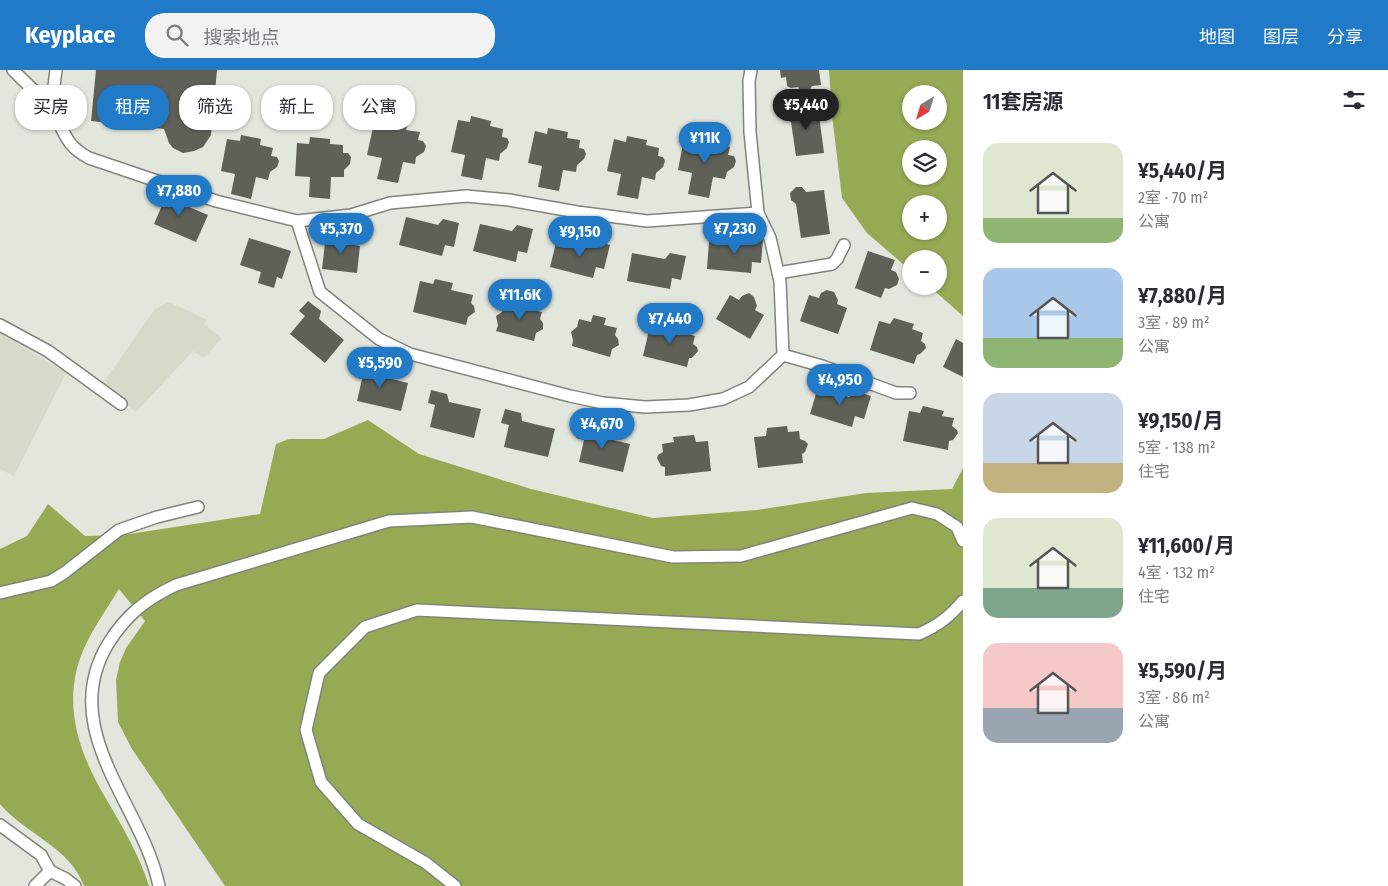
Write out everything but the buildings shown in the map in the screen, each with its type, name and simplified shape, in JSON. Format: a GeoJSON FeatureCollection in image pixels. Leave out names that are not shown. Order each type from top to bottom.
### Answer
{"type":"FeatureCollection","features":[{"type":"Feature","properties":{"kind":"street"},"geometry":{"type":"LineString","coordinates":[[13,70],[27,85]]}},
{"type":"Feature","properties":{"kind":"street"},"geometry":{"type":"LineString","coordinates":[[54,85],[56,70]]}},
{"type":"Feature","properties":{"kind":"street"},"geometry":{"type":"LineString","coordinates":[[751,70],[749,81],[750,132],[758,213],[770,238],[780,281],[784,355]]}},
{"type":"Feature","properties":{"kind":"street"},"geometry":{"type":"LineString","coordinates":[[61,130],[67,141],[78,152],[89,158],[216,201],[297,221],[351,215],[390,203],[466,196],[509,200],[577,212],[647,221],[758,213]]}},
{"type":"Feature","properties":{"kind":"street"},"geometry":{"type":"LineString","coordinates":[[297,221],[320,292],[380,339],[410,354],[570,396],[603,403],[645,407],[689,405],[723,399],[749,387],[784,355]]}},
{"type":"Feature","properties":{"kind":"street"},"geometry":{"type":"LineString","coordinates":[[778,273],[832,264],[837,259],[844,245]]}},
{"type":"Feature","properties":{"kind":"street"},"geometry":{"type":"LineString","coordinates":[[0,325],[48,351],[121,404]]}},
{"type":"Feature","properties":{"kind":"street"},"geometry":{"type":"LineString","coordinates":[[784,355],[822,366],[896,393],[910,393]]}},
{"type":"Feature","properties":{"kind":"street"},"geometry":{"type":"LineString","coordinates":[[0,593],[51,581],[64,573],[118,530],[157,517],[198,507]]}},
{"type":"Feature","properties":{"kind":"street"},"geometry":{"type":"LineString","coordinates":[[159,886],[146,844],[124,803],[101,750],[94,729],[93,694],[96,670],[100,658],[114,634],[132,613],[147,600],[176,585],[388,521],[472,517],[673,557],[742,556],[912,508],[937,514],[944,518],[957,527],[963,541]]}},
{"type":"Feature","properties":{"kind":"street"},"geometry":{"type":"LineString","coordinates":[[455,886],[426,863],[358,824],[321,782],[306,730],[319,673],[365,627],[417,610],[920,634],[939,624],[963,601]]}},
{"type":"Feature","properties":{"kind":"street"},"geometry":{"type":"LineString","coordinates":[[0,825],[41,855],[50,871],[75,886]]}},
{"type":"Feature","properties":{"kind":"street"},"geometry":{"type":"LineString","coordinates":[[35,886],[50,871]]}},
{"type":"Feature","properties":{"kind":"shaded area"},"geometry":{"type":"Polygon","coordinates":[[[169,302],[207,320],[204,324],[222,338],[204,358],[193,351],[136,412],[101,386],[155,309],[169,302]]]}},
{"type":"Feature","properties":{"kind":"shaded area"},"geometry":{"type":"Polygon","coordinates":[[[0,333],[66,373],[14,476],[0,469],[0,333]]]}},
{"type":"Feature","properties":{"kind":"green space"},"geometry":{"type":"Polygon","coordinates":[[[829,70],[963,70],[963,316],[939,295],[947,295],[947,250],[902,250],[902,263],[867,233],[842,198],[832,115],[829,70]]]}},
{"type":"Feature","properties":{"kind":"green space"},"geometry":{"type":"Polygon","coordinates":[[[368,420],[419,454],[531,489],[653,518],[757,510],[866,493],[952,489],[963,468],[963,886],[225,886],[132,749],[118,722],[116,680],[120,662],[126,648],[145,621],[119,589],[87,642],[74,682],[73,702],[79,741],[86,760],[135,851],[149,886],[84,886],[77,873],[58,851],[10,815],[0,804],[0,549],[27,536],[48,504],[85,536],[123,535],[260,514],[276,444],[289,439],[324,439],[368,420]]]}}]}
